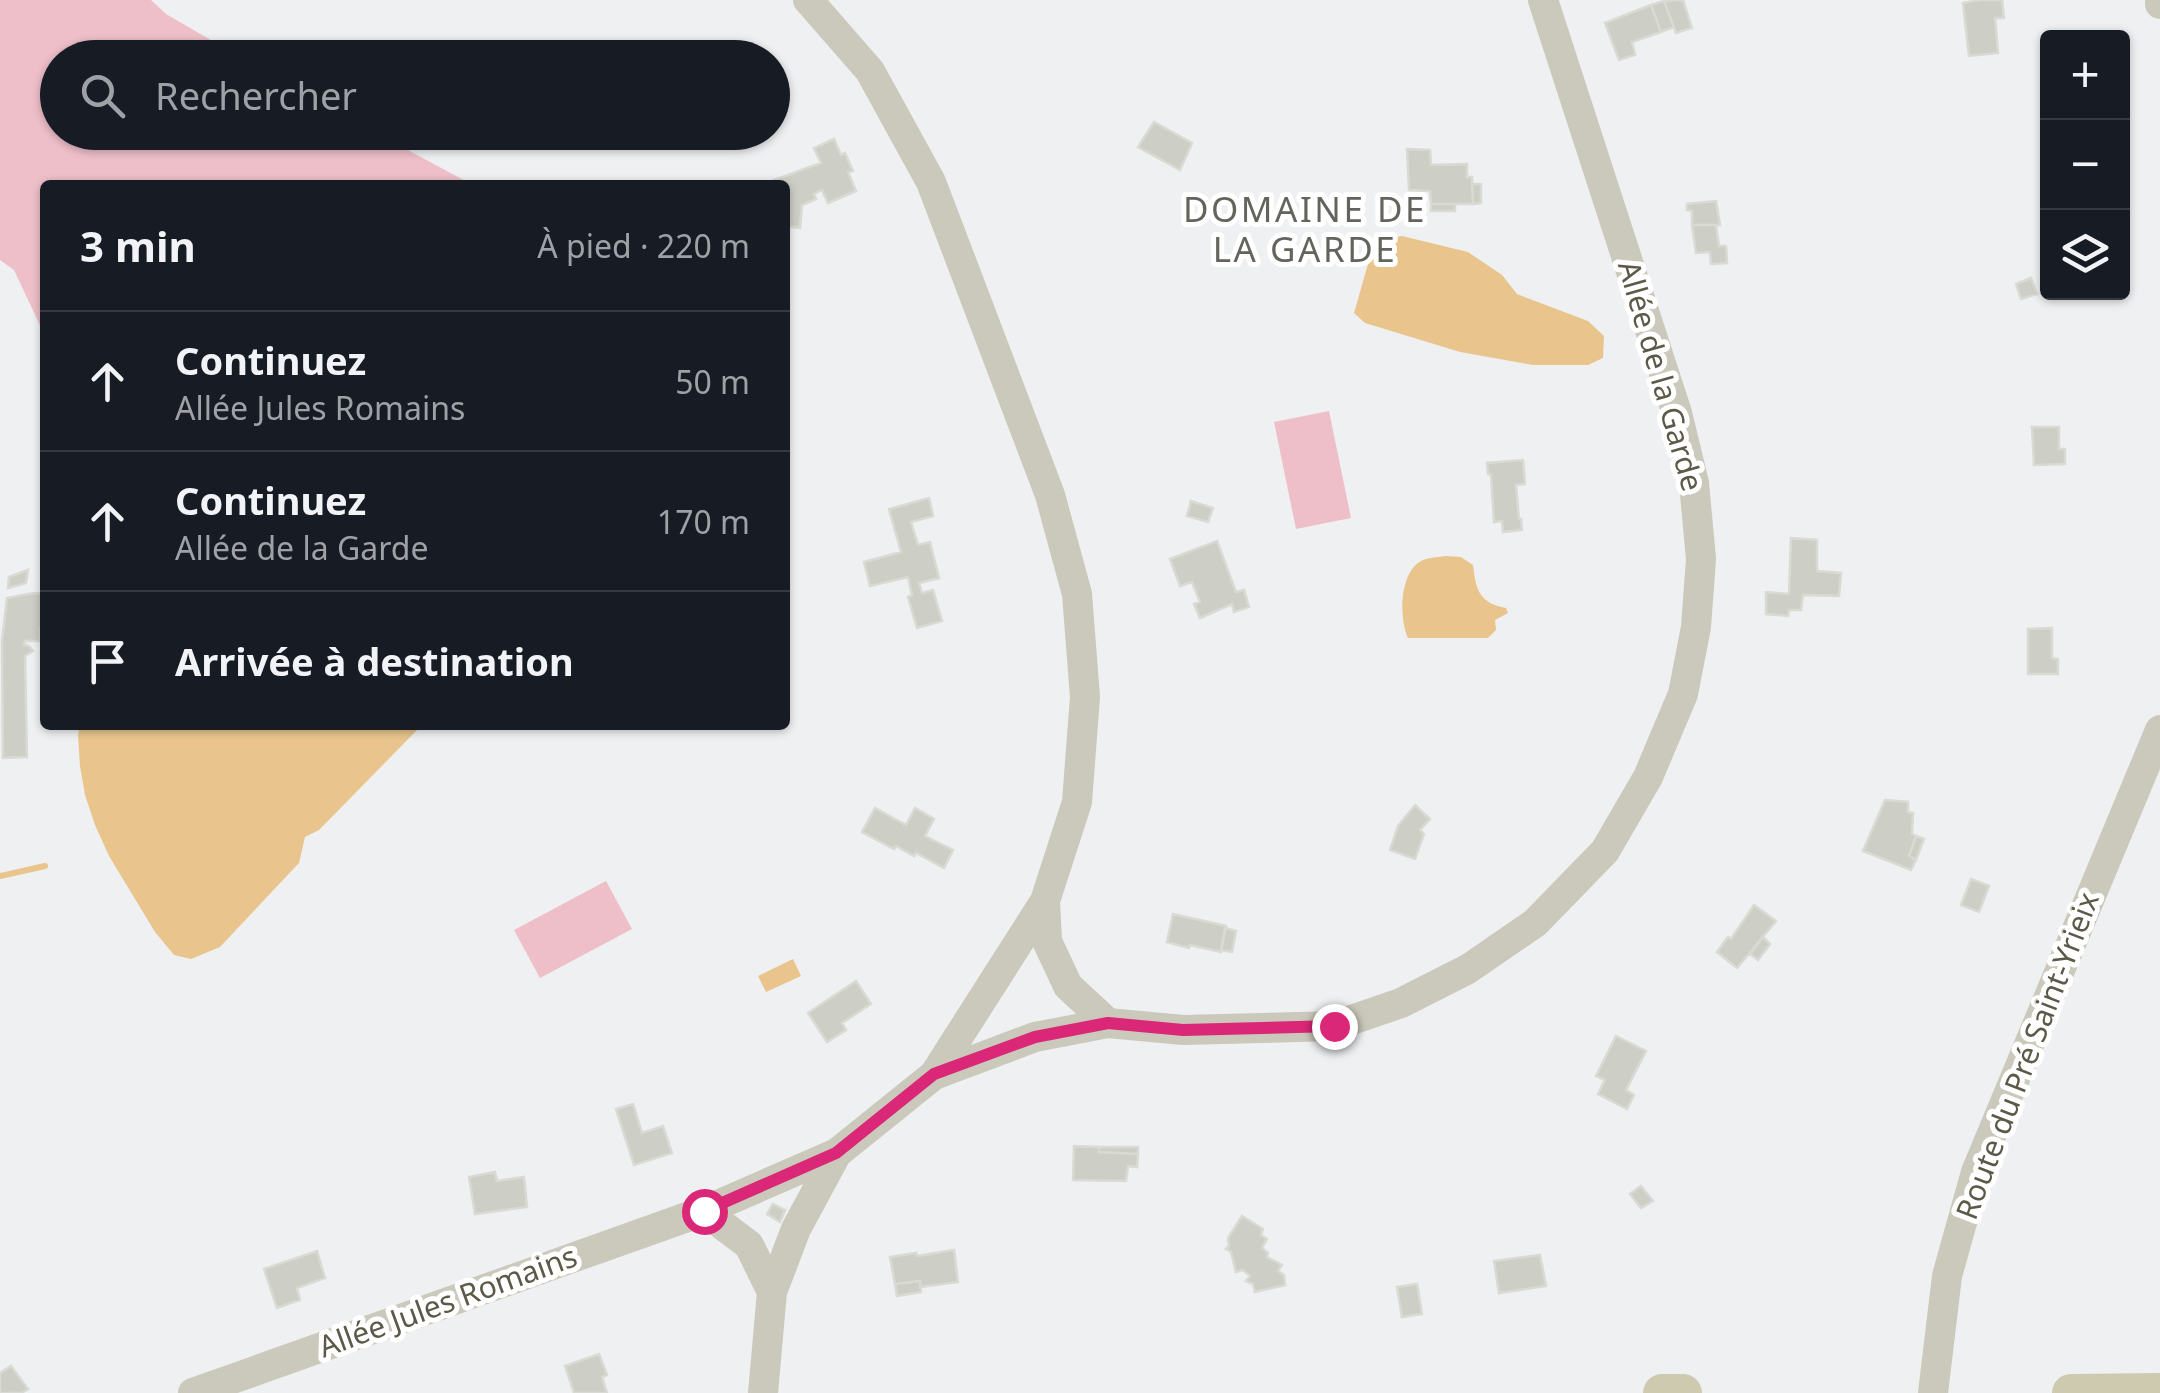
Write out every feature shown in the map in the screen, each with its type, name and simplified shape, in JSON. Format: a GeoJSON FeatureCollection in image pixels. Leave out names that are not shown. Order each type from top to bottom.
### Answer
{"type":"FeatureCollection","features":[{"type":"Feature","properties":{"kind":"main road"},"geometry":{"type":"LineString","coordinates":[[2070,1393],[2160,1392]]}},
{"type":"Feature","properties":{"kind":"main road"},"geometry":{"type":"LineString","coordinates":[[1664,1393],[1683,1393]]}},
{"type":"Feature","properties":{"kind":"street","name":"Allée de la Garde"},"geometry":{"type":"LineString","coordinates":[[763,1393],[772,1292],[796,1229],[836,1153],[934,1074],[1045,901],[1077,802],[1085,698],[1077,594],[1050,495],[931,182],[870,71],[808,0]]}},
{"type":"Feature","properties":{"kind":"street","name":"Allée de la Garde"},"geometry":{"type":"LineString","coordinates":[[934,1074],[1035,1037],[1108,1023],[1183,1030],[1334,1026],[1401,1003],[1468,970],[1535,923],[1605,850],[1648,777],[1684,694],[1696,627],[1701,560],[1694,483],[1677,413],[1543,0]]}},
{"type":"Feature","properties":{"kind":"street","name":"Route du Pré Saint-Yrieix"},"geometry":{"type":"LineString","coordinates":[[1933,1393],[1946,1276],[1976,1172],[2160,730]]}},
{"type":"Feature","properties":{"kind":"street","name":"Allée de la Garde"},"geometry":{"type":"LineString","coordinates":[[1045,901],[1047,941],[1068,986],[1108,1023]]}},
{"type":"Feature","properties":{"kind":"street","name":"Allée Jules Romains"},"geometry":{"type":"LineString","coordinates":[[192,1393],[704,1211],[836,1153]]}},
{"type":"Feature","properties":{"kind":"street"},"geometry":{"type":"LineString","coordinates":[[704,1211],[750,1245],[772,1292]]}},
{"type":"Feature","properties":{"kind":"shaded area"},"geometry":{"type":"Polygon","coordinates":[[[0,0],[151,0],[166,14],[211,40],[40,40],[40,150],[408,150],[464,180],[40,180],[40,325],[14,270],[0,260],[0,0]]]}},
{"type":"Feature","properties":{"kind":"shaded area"},"geometry":{"type":"Polygon","coordinates":[[[1402,236],[1468,252],[1502,275],[1517,294],[1588,321],[1604,336],[1603,358],[1588,365],[1533,365],[1460,352],[1365,323],[1354,313],[1372,250],[1383,239],[1402,236]]]}},
{"type":"Feature","properties":{"kind":"shaded area"},"geometry":{"type":"Polygon","coordinates":[[[1329,411],[1351,518],[1296,529],[1274,422],[1329,411]]]}},
{"type":"Feature","properties":{"kind":"shaded area"},"geometry":{"type":"Polygon","coordinates":[[[1461,557],[1473,565],[1480,594],[1490,603],[1506,608],[1508,613],[1495,620],[1496,630],[1488,638],[1408,638],[1402,608],[1408,575],[1421,561],[1461,557]]]}},
{"type":"Feature","properties":{"kind":"shaded area"},"geometry":{"type":"Polygon","coordinates":[[[79,730],[417,730],[319,830],[305,837],[299,863],[220,947],[191,959],[174,955],[155,932],[109,856],[85,795],[79,730]]]}},
{"type":"Feature","properties":{"kind":"shaded area"},"geometry":{"type":"Polygon","coordinates":[[[606,881],[632,929],[540,978],[514,930],[606,881]]]}},
{"type":"Feature","properties":{"kind":"shaded area"},"geometry":{"type":"Polygon","coordinates":[[[793,959],[801,976],[766,992],[758,976],[793,959]]]}},
{"type":"Feature","properties":{"kind":"building"},"geometry":{"type":"Polygon","coordinates":[[[1683,0],[1692,28],[1676,33],[1664,1],[1683,0]]]}},
{"type":"Feature","properties":{"kind":"building"},"geometry":{"type":"Polygon","coordinates":[[[2002,0],[2004,18],[1995,18],[1998,53],[1969,56],[1963,3],[2002,0]]]}},
{"type":"Feature","properties":{"kind":"building"},"geometry":{"type":"Polygon","coordinates":[[[1664,1],[1674,27],[1661,32],[1651,5],[1664,1]]]}},
{"type":"Feature","properties":{"kind":"building"},"geometry":{"type":"Polygon","coordinates":[[[1651,5],[1661,32],[1632,42],[1635,55],[1619,60],[1605,23],[1651,5]]]}},
{"type":"Feature","properties":{"kind":"building"},"geometry":{"type":"Polygon","coordinates":[[[1154,122],[1192,143],[1180,170],[1138,147],[1154,122]]]}},
{"type":"Feature","properties":{"kind":"building"},"geometry":{"type":"Polygon","coordinates":[[[834,139],[853,171],[848,172],[856,191],[828,203],[822,190],[814,194],[816,199],[802,205],[800,228],[790,227],[790,180],[774,180],[821,163],[814,148],[834,139]]]}},
{"type":"Feature","properties":{"kind":"building"},"geometry":{"type":"Polygon","coordinates":[[[1407,149],[1430,150],[1431,165],[1467,164],[1467,177],[1472,177],[1473,204],[1431,204],[1430,191],[1409,190],[1407,149]]]}},
{"type":"Feature","properties":{"kind":"building"},"geometry":{"type":"Polygon","coordinates":[[[1472,184],[1481,184],[1481,203],[1473,204],[1472,184]]]}},
{"type":"Feature","properties":{"kind":"building"},"geometry":{"type":"Polygon","coordinates":[[[1716,201],[1720,225],[1692,225],[1692,211],[1687,210],[1687,204],[1716,201]]]}},
{"type":"Feature","properties":{"kind":"building"},"geometry":{"type":"Polygon","coordinates":[[[1431,204],[1455,204],[1455,211],[1431,211],[1431,204]]]}},
{"type":"Feature","properties":{"kind":"building"},"geometry":{"type":"Polygon","coordinates":[[[1692,225],[1716,225],[1719,246],[1726,246],[1727,263],[1711,264],[1710,252],[1696,253],[1692,225]]]}},
{"type":"Feature","properties":{"kind":"building"},"geometry":{"type":"Polygon","coordinates":[[[2031,278],[2037,294],[2021,299],[2016,284],[2031,278]]]}},
{"type":"Feature","properties":{"kind":"building"},"geometry":{"type":"Polygon","coordinates":[[[2032,427],[2059,427],[2059,449],[2065,449],[2065,464],[2034,465],[2032,427]]]}},
{"type":"Feature","properties":{"kind":"building"},"geometry":{"type":"Polygon","coordinates":[[[1523,460],[1525,484],[1516,485],[1522,530],[1503,532],[1502,521],[1494,522],[1487,463],[1523,460]]]}},
{"type":"Feature","properties":{"kind":"building"},"geometry":{"type":"Polygon","coordinates":[[[929,498],[933,516],[911,522],[918,545],[930,542],[939,578],[919,583],[922,593],[933,590],[942,621],[917,628],[908,597],[912,595],[908,577],[870,586],[864,562],[901,552],[889,509],[929,498]]]}},
{"type":"Feature","properties":{"kind":"building"},"geometry":{"type":"Polygon","coordinates":[[[1191,501],[1213,508],[1208,522],[1187,516],[1191,501]]]}},
{"type":"Feature","properties":{"kind":"building"},"geometry":{"type":"Polygon","coordinates":[[[1791,538],[1817,540],[1817,571],[1841,573],[1839,596],[1803,595],[1801,610],[1789,610],[1788,616],[1766,614],[1766,592],[1789,594],[1791,538]]]}},
{"type":"Feature","properties":{"kind":"building"},"geometry":{"type":"Polygon","coordinates":[[[1217,541],[1236,592],[1244,590],[1249,607],[1234,612],[1232,604],[1200,618],[1194,604],[1200,602],[1192,582],[1180,586],[1170,559],[1217,541]]]}},
{"type":"Feature","properties":{"kind":"building"},"geometry":{"type":"Polygon","coordinates":[[[28,570],[26,583],[8,588],[9,577],[28,570]]]}},
{"type":"Feature","properties":{"kind":"building"},"geometry":{"type":"Polygon","coordinates":[[[40,594],[40,641],[25,641],[24,645],[33,651],[25,656],[27,757],[3,758],[2,641],[7,598],[40,594]]]}},
{"type":"Feature","properties":{"kind":"building"},"geometry":{"type":"Polygon","coordinates":[[[2052,628],[2052,658],[2058,659],[2058,674],[2028,674],[2028,629],[2052,628]]]}},
{"type":"Feature","properties":{"kind":"building"},"geometry":{"type":"Polygon","coordinates":[[[1885,800],[1908,802],[1908,812],[1913,813],[1912,834],[1916,836],[1909,856],[1916,860],[1911,870],[1863,851],[1885,800]]]}},
{"type":"Feature","properties":{"kind":"building"},"geometry":{"type":"Polygon","coordinates":[[[1415,805],[1430,819],[1420,830],[1424,834],[1415,859],[1390,850],[1398,826],[1415,805]]]}},
{"type":"Feature","properties":{"kind":"building"},"geometry":{"type":"Polygon","coordinates":[[[875,808],[906,825],[915,808],[934,819],[925,836],[953,850],[944,868],[862,832],[875,808]]]}},
{"type":"Feature","properties":{"kind":"building"},"geometry":{"type":"Polygon","coordinates":[[[1916,836],[1924,839],[1916,860],[1909,856],[1916,836]]]}},
{"type":"Feature","properties":{"kind":"building"},"geometry":{"type":"Polygon","coordinates":[[[1971,879],[1989,886],[1979,912],[1961,905],[1971,879]]]}},
{"type":"Feature","properties":{"kind":"building"},"geometry":{"type":"Polygon","coordinates":[[[1754,905],[1776,921],[1737,968],[1717,952],[1754,905]]]}},
{"type":"Feature","properties":{"kind":"building"},"geometry":{"type":"Polygon","coordinates":[[[1173,914],[1226,926],[1221,952],[1167,942],[1173,914]]]}},
{"type":"Feature","properties":{"kind":"building"},"geometry":{"type":"Polygon","coordinates":[[[1225,928],[1236,931],[1232,952],[1221,950],[1225,928]]]}},
{"type":"Feature","properties":{"kind":"building"},"geometry":{"type":"Polygon","coordinates":[[[1763,937],[1770,944],[1758,960],[1750,954],[1763,937]]]}},
{"type":"Feature","properties":{"kind":"building"},"geometry":{"type":"Polygon","coordinates":[[[856,981],[871,1004],[842,1023],[846,1030],[827,1042],[808,1013],[856,981]]]}},
{"type":"Feature","properties":{"kind":"building"},"geometry":{"type":"Polygon","coordinates":[[[1616,1036],[1646,1051],[1626,1090],[1634,1095],[1627,1109],[1598,1094],[1605,1080],[1596,1076],[1616,1036]]]}},
{"type":"Feature","properties":{"kind":"building"},"geometry":{"type":"Polygon","coordinates":[[[633,1104],[642,1133],[663,1126],[672,1153],[634,1165],[616,1109],[633,1104]]]}},
{"type":"Feature","properties":{"kind":"building"},"geometry":{"type":"Polygon","coordinates":[[[1074,1146],[1138,1154],[1137,1167],[1128,1166],[1126,1181],[1073,1180],[1074,1146]]]}},
{"type":"Feature","properties":{"kind":"building"},"geometry":{"type":"Polygon","coordinates":[[[1099,1147],[1138,1147],[1138,1154],[1099,1152],[1099,1147]]]}},
{"type":"Feature","properties":{"kind":"building"},"geometry":{"type":"Polygon","coordinates":[[[495,1172],[497,1181],[524,1177],[527,1207],[475,1214],[469,1177],[495,1172]]]}},
{"type":"Feature","properties":{"kind":"building"},"geometry":{"type":"Polygon","coordinates":[[[1641,1186],[1653,1201],[1641,1208],[1630,1194],[1641,1186]]]}},
{"type":"Feature","properties":{"kind":"building"},"geometry":{"type":"Polygon","coordinates":[[[773,1204],[785,1210],[780,1222],[767,1214],[773,1204]]]}},
{"type":"Feature","properties":{"kind":"building"},"geometry":{"type":"Polygon","coordinates":[[[1242,1216],[1263,1229],[1261,1235],[1267,1239],[1262,1248],[1267,1257],[1282,1265],[1278,1271],[1284,1275],[1285,1285],[1255,1292],[1253,1284],[1246,1281],[1250,1276],[1243,1270],[1236,1272],[1231,1252],[1226,1249],[1242,1216]]]}},
{"type":"Feature","properties":{"kind":"building"},"geometry":{"type":"Polygon","coordinates":[[[954,1250],[958,1282],[920,1287],[920,1281],[895,1284],[890,1257],[954,1250]]]}},
{"type":"Feature","properties":{"kind":"building"},"geometry":{"type":"Polygon","coordinates":[[[317,1251],[325,1278],[297,1288],[300,1300],[277,1308],[264,1269],[317,1251]]]}},
{"type":"Feature","properties":{"kind":"building"},"geometry":{"type":"Polygon","coordinates":[[[1540,1255],[1546,1286],[1499,1293],[1494,1261],[1540,1255]]]}},
{"type":"Feature","properties":{"kind":"building"},"geometry":{"type":"Polygon","coordinates":[[[920,1281],[921,1292],[897,1296],[895,1284],[920,1281]]]}},
{"type":"Feature","properties":{"kind":"building"},"geometry":{"type":"Polygon","coordinates":[[[1417,1284],[1422,1314],[1402,1317],[1397,1287],[1417,1284]]]}},
{"type":"Feature","properties":{"kind":"building"},"geometry":{"type":"Polygon","coordinates":[[[599,1354],[607,1375],[602,1377],[607,1393],[574,1393],[565,1366],[599,1354]]]}},
{"type":"Feature","properties":{"kind":"building"},"geometry":{"type":"Polygon","coordinates":[[[11,1366],[28,1389],[0,1393],[0,1373],[11,1366]]]}},
{"type":"Feature","properties":{"kind":"waterway"},"geometry":{"type":"LineString","coordinates":[[0,876],[45,866]]}},
{"type":"Feature","properties":{"kind":"district","name":"DOMAINE DE LA GARDE"},"geometry":{"type":"Point","coordinates":[1305,230]}},
{"type":"Feature","properties":{"kind":"route"},"geometry":{"type":"LineString","coordinates":[[704,1211],[836,1153],[934,1074],[1035,1037],[1108,1023],[1183,1030],[1334,1026]]}}]}
